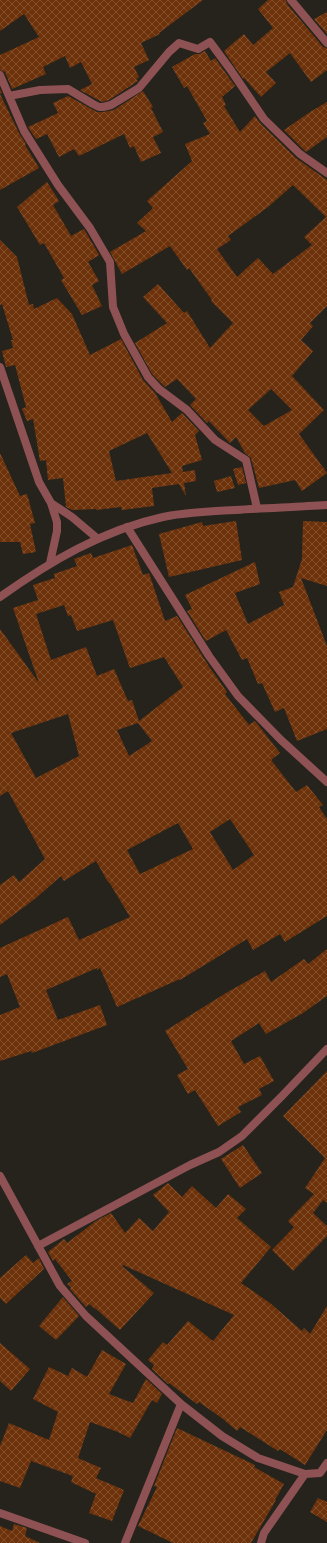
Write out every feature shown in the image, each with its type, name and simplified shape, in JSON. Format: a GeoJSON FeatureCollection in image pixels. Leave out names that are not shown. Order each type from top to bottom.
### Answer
{"type":"FeatureCollection","features":[{"type":"Feature","properties":{"kind":"street"},"geometry":{"type":"LineString","coordinates":[[292,0],[327,43]]}},
{"type":"Feature","properties":{"kind":"street"},"geometry":{"type":"LineString","coordinates":[[9,96],[40,90],[68,89],[99,107],[111,105],[139,88],[169,52],[179,43],[198,49],[210,42],[264,119],[300,154],[327,173]]}},
{"type":"Feature","properties":{"kind":"street"},"geometry":{"type":"LineString","coordinates":[[0,75],[24,130],[58,185],[90,228],[110,262],[113,307],[124,334],[148,377],[159,390],[187,410],[215,440],[246,460],[257,508]]}},
{"type":"Feature","properties":{"kind":"street"},"geometry":{"type":"LineString","coordinates":[[0,367],[39,482],[51,502],[57,522],[57,531],[50,563]]}},
{"type":"Feature","properties":{"kind":"street"},"geometry":{"type":"LineString","coordinates":[[51,502],[72,517],[98,539]]}},
{"type":"Feature","properties":{"kind":"street"},"geometry":{"type":"LineString","coordinates":[[0,597],[29,576],[61,556],[127,527],[163,517],[210,511],[327,505]]}},
{"type":"Feature","properties":{"kind":"street"},"geometry":{"type":"LineString","coordinates":[[127,527],[209,656],[238,696],[281,740],[327,782]]}},
{"type":"Feature","properties":{"kind":"street"},"geometry":{"type":"LineString","coordinates":[[38,1246],[190,1165],[219,1152],[242,1136],[327,1049]]}},
{"type":"Feature","properties":{"kind":"street"},"geometry":{"type":"LineString","coordinates":[[0,1176],[60,1286],[86,1316],[181,1404],[222,1436],[258,1458],[305,1474],[320,1473],[327,1463]]}},
{"type":"Feature","properties":{"kind":"street"},"geometry":{"type":"LineString","coordinates":[[125,1543],[181,1404]]}},
{"type":"Feature","properties":{"kind":"street"},"geometry":{"type":"LineString","coordinates":[[261,1543],[264,1533],[305,1474]]}},
{"type":"Feature","properties":{"kind":"street"},"geometry":{"type":"LineString","coordinates":[[0,1513],[85,1543]]}},
{"type":"Feature","properties":{"kind":"building"},"geometry":{"type":"Polygon","coordinates":[[[0,0],[203,0],[159,33],[160,34],[141,43],[149,60],[134,67],[139,77],[136,79],[138,81],[109,100],[102,102],[80,90],[92,84],[81,62],[70,68],[65,56],[43,67],[46,74],[12,89],[5,72],[0,70],[0,55],[39,37],[24,14],[0,31],[0,0]]]}},
{"type":"Feature","properties":{"kind":"building"},"geometry":{"type":"Polygon","coordinates":[[[268,0],[286,0],[287,4],[323,47],[327,48],[327,70],[311,82],[290,53],[266,72],[276,83],[261,97],[244,78],[243,79],[224,51],[244,34],[253,45],[273,28],[258,9],[268,0]]]}},
{"type":"Feature","properties":{"kind":"building"},"geometry":{"type":"Polygon","coordinates":[[[327,12],[327,34],[314,19],[327,12]]]}},
{"type":"Feature","properties":{"kind":"building"},"geometry":{"type":"Polygon","coordinates":[[[205,51],[211,61],[215,58],[235,86],[222,97],[226,105],[224,106],[240,132],[255,116],[260,123],[296,158],[327,180],[327,306],[310,323],[313,326],[301,340],[313,351],[292,376],[324,410],[299,434],[327,473],[302,491],[295,480],[259,488],[251,458],[245,453],[236,437],[230,443],[209,421],[207,423],[190,405],[196,399],[177,379],[165,387],[152,374],[135,343],[167,323],[143,297],[158,284],[184,313],[187,311],[210,348],[233,323],[211,301],[212,300],[189,268],[187,270],[170,246],[122,274],[110,252],[146,231],[137,223],[153,208],[147,201],[192,161],[185,144],[210,134],[203,123],[207,121],[187,86],[184,88],[172,67],[195,54],[205,51]],[[293,185],[268,207],[228,236],[231,240],[217,249],[237,277],[258,258],[273,274],[312,245],[304,237],[326,217],[293,185]],[[271,389],[248,410],[264,426],[292,410],[271,389]]]}},
{"type":"Feature","properties":{"kind":"building"},"geometry":{"type":"Polygon","coordinates":[[[143,91],[153,107],[151,108],[163,132],[153,137],[161,153],[141,162],[134,146],[130,148],[124,134],[79,156],[74,149],[59,157],[47,134],[36,139],[28,127],[58,113],[53,103],[68,96],[97,112],[103,112],[114,110],[143,91]]]}},
{"type":"Feature","properties":{"kind":"building"},"geometry":{"type":"Polygon","coordinates":[[[0,94],[26,144],[25,145],[39,168],[0,190],[0,94]]]}},
{"type":"Feature","properties":{"kind":"building"},"geometry":{"type":"Polygon","coordinates":[[[327,102],[327,137],[306,152],[284,130],[327,102]]]}},
{"type":"Feature","properties":{"kind":"building"},"geometry":{"type":"Polygon","coordinates":[[[47,182],[59,201],[53,205],[71,236],[84,229],[99,255],[88,262],[99,281],[92,285],[102,306],[82,315],[61,280],[64,278],[44,243],[40,245],[17,207],[47,182]]]}},
{"type":"Feature","properties":{"kind":"building"},"geometry":{"type":"Polygon","coordinates":[[[0,240],[17,257],[29,305],[33,304],[34,309],[57,298],[72,314],[90,355],[121,339],[143,380],[155,393],[172,422],[182,413],[199,431],[195,435],[202,460],[182,466],[183,472],[195,470],[196,481],[184,483],[186,496],[179,484],[152,488],[154,506],[122,510],[121,507],[96,510],[72,510],[66,507],[63,478],[48,480],[46,460],[40,461],[33,419],[27,421],[22,409],[26,407],[15,365],[6,367],[2,351],[13,348],[11,340],[13,340],[2,304],[0,305],[0,240]],[[147,433],[109,451],[116,481],[172,473],[147,433]]]}},
{"type":"Feature","properties":{"kind":"building"},"geometry":{"type":"Polygon","coordinates":[[[0,453],[20,496],[27,494],[35,523],[30,524],[36,552],[23,554],[20,542],[0,542],[0,453]]]}},
{"type":"Feature","properties":{"kind":"building"},"geometry":{"type":"Polygon","coordinates":[[[242,467],[246,483],[238,485],[233,469],[242,467]]]}},
{"type":"Feature","properties":{"kind":"building"},"geometry":{"type":"Polygon","coordinates":[[[231,476],[235,488],[217,492],[214,481],[231,476]]]}},
{"type":"Feature","properties":{"kind":"building"},"geometry":{"type":"Polygon","coordinates":[[[236,521],[242,560],[169,577],[159,534],[202,522],[203,526],[236,521]]]}},
{"type":"Feature","properties":{"kind":"building"},"geometry":{"type":"Polygon","coordinates":[[[303,521],[327,522],[327,586],[301,578],[327,646],[327,729],[297,741],[284,708],[275,712],[262,683],[258,684],[247,658],[242,660],[226,630],[206,641],[187,611],[192,609],[185,595],[255,562],[260,584],[235,593],[248,624],[284,605],[279,592],[293,587],[302,559],[303,521]]]}},
{"type":"Feature","properties":{"kind":"building"},"geometry":{"type":"Polygon","coordinates":[[[132,545],[143,575],[149,573],[165,621],[177,616],[227,692],[225,694],[249,725],[255,721],[280,753],[271,760],[296,792],[307,785],[323,805],[319,807],[327,819],[327,916],[285,942],[280,934],[253,950],[247,939],[180,980],[117,1007],[100,968],[46,990],[58,1020],[100,1005],[107,1025],[32,1053],[31,1051],[0,1061],[0,1015],[20,1007],[7,974],[0,977],[0,948],[68,917],[79,940],[130,917],[96,861],[64,881],[61,876],[36,898],[0,925],[0,885],[14,875],[19,882],[45,859],[8,791],[0,796],[0,629],[39,683],[13,608],[38,600],[33,585],[55,578],[54,574],[77,566],[74,559],[91,553],[93,558],[132,545]],[[64,605],[36,614],[51,660],[86,647],[97,676],[114,669],[128,701],[132,700],[139,721],[183,687],[164,657],[130,668],[113,620],[77,631],[71,615],[68,616],[64,605]],[[68,714],[11,733],[36,778],[79,756],[68,714]],[[138,723],[117,730],[129,756],[152,741],[138,723]],[[230,819],[210,832],[233,870],[254,855],[230,819]],[[178,823],[127,850],[140,874],[193,849],[178,823]]]}},
{"type":"Feature","properties":{"kind":"building"},"geometry":{"type":"Polygon","coordinates":[[[327,949],[327,996],[303,1013],[266,1034],[259,1023],[231,1041],[244,1064],[260,1056],[274,1081],[259,1089],[262,1095],[238,1107],[241,1112],[218,1126],[195,1090],[188,1094],[177,1075],[188,1069],[165,1031],[226,993],[265,971],[271,982],[304,959],[308,964],[327,949]]]}},
{"type":"Feature","properties":{"kind":"building"},"geometry":{"type":"Polygon","coordinates":[[[327,1071],[327,1203],[323,1200],[313,1213],[327,1226],[327,1236],[293,1271],[272,1250],[294,1227],[288,1221],[314,1194],[305,1188],[325,1158],[283,1116],[327,1071]]]}},
{"type":"Feature","properties":{"kind":"building"},"geometry":{"type":"Polygon","coordinates":[[[243,1145],[262,1173],[240,1188],[221,1159],[243,1145]]]}},
{"type":"Feature","properties":{"kind":"building"},"geometry":{"type":"Polygon","coordinates":[[[168,1183],[182,1197],[192,1186],[216,1208],[228,1194],[246,1209],[237,1218],[271,1247],[241,1283],[270,1303],[302,1331],[304,1328],[310,1334],[327,1306],[327,1430],[305,1465],[280,1449],[278,1451],[240,1427],[237,1431],[199,1402],[197,1404],[169,1383],[168,1384],[152,1369],[154,1365],[148,1360],[163,1342],[167,1345],[188,1321],[213,1341],[234,1315],[123,1265],[122,1266],[154,1293],[120,1330],[95,1308],[89,1304],[86,1307],[67,1284],[72,1281],[55,1259],[53,1261],[48,1252],[64,1239],[67,1243],[96,1221],[111,1213],[125,1233],[139,1218],[153,1231],[169,1212],[153,1195],[168,1183]]]}},
{"type":"Feature","properties":{"kind":"building"},"geometry":{"type":"Polygon","coordinates":[[[26,1255],[33,1263],[39,1258],[44,1269],[6,1304],[0,1298],[0,1278],[26,1255]]]}},
{"type":"Feature","properties":{"kind":"building"},"geometry":{"type":"Polygon","coordinates":[[[63,1297],[79,1316],[56,1340],[39,1326],[63,1297]]]}},
{"type":"Feature","properties":{"kind":"building"},"geometry":{"type":"Polygon","coordinates":[[[0,1343],[30,1369],[11,1391],[0,1381],[0,1343]]]}},
{"type":"Feature","properties":{"kind":"building"},"geometry":{"type":"Polygon","coordinates":[[[102,1350],[126,1364],[109,1394],[133,1403],[146,1379],[162,1394],[157,1403],[152,1400],[130,1438],[90,1422],[78,1458],[101,1468],[96,1478],[124,1490],[112,1521],[89,1513],[96,1494],[71,1482],[73,1476],[31,1461],[20,1488],[0,1481],[0,1446],[9,1423],[49,1440],[58,1412],[33,1399],[49,1367],[68,1376],[72,1368],[87,1377],[102,1350]]]}},
{"type":"Feature","properties":{"kind":"building"},"geometry":{"type":"Polygon","coordinates":[[[177,1428],[255,1465],[254,1467],[284,1484],[251,1543],[173,1543],[138,1526],[157,1487],[154,1486],[177,1428]]]}},
{"type":"Feature","properties":{"kind":"building"},"geometry":{"type":"Polygon","coordinates":[[[318,1498],[327,1502],[327,1522],[310,1512],[318,1498]]]}},
{"type":"Feature","properties":{"kind":"building"},"geometry":{"type":"Polygon","coordinates":[[[14,1524],[27,1528],[25,1536],[40,1543],[0,1543],[0,1526],[12,1531],[14,1524]]]}}]}
